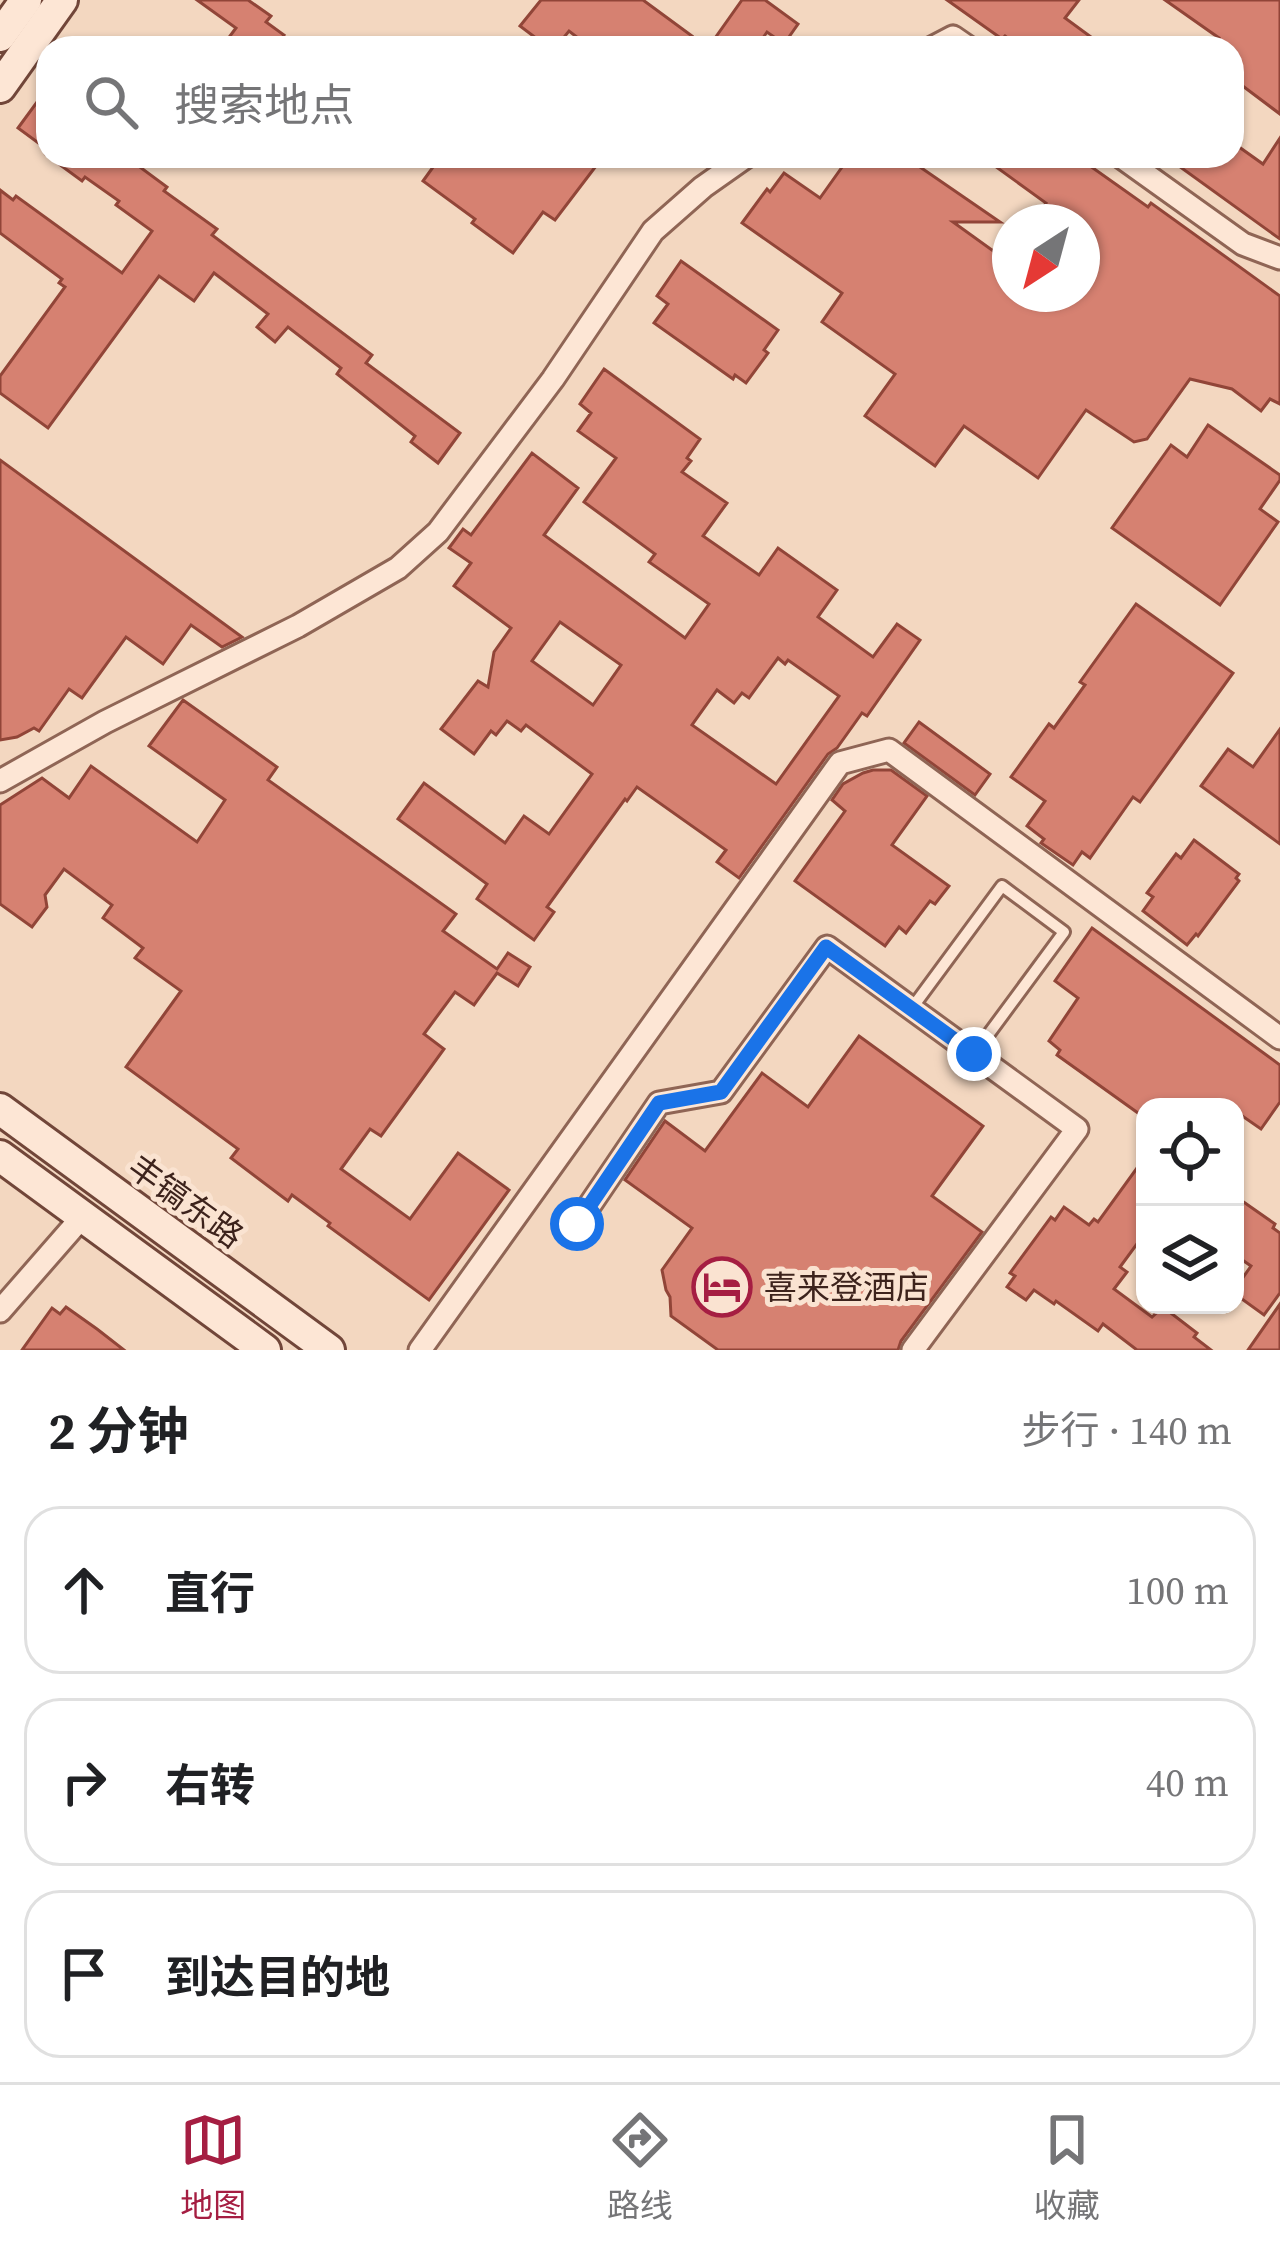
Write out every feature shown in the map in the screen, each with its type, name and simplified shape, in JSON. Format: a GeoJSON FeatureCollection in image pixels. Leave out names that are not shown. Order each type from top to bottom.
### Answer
{"type":"FeatureCollection","features":[{"type":"Feature","properties":{"kind":"main road"},"geometry":{"type":"LineString","coordinates":[[0,36],[26,0]]}},
{"type":"Feature","properties":{"kind":"main road"},"geometry":{"type":"LineString","coordinates":[[36,36],[62,0]]}},
{"type":"Feature","properties":{"kind":"main road"},"geometry":{"type":"LineString","coordinates":[[0,87],[36,36]]}},
{"type":"Feature","properties":{"kind":"main road","name":"丰镐东路"},"geometry":{"type":"LineString","coordinates":[[0,1109],[328,1350]]}},
{"type":"Feature","properties":{"kind":"main road"},"geometry":{"type":"LineString","coordinates":[[0,1156],[265,1350]]}},
{"type":"Feature","properties":{"kind":"street"},"geometry":{"type":"LineString","coordinates":[[0,781],[105,722],[298,626],[398,568],[438,532],[496,456],[653,231],[730,168]]}},
{"type":"Feature","properties":{"kind":"street"},"geometry":{"type":"LineString","coordinates":[[1137,168],[1244,244],[1280,258]]}},
{"type":"Feature","properties":{"kind":"street"},"geometry":{"type":"LineString","coordinates":[[420,1350],[840,763],[889,751],[1280,1038]]}},
{"type":"Feature","properties":{"kind":"street"},"geometry":{"type":"LineString","coordinates":[[577,1224],[659,1103],[721,1092],[826,947],[1077,1129],[913,1350]]}},
{"type":"Feature","properties":{"kind":"street"},"geometry":{"type":"LineString","coordinates":[[0,1311],[83,1216]]}},
{"type":"Feature","properties":{"kind":"lane"},"geometry":{"type":"LineString","coordinates":[[911,1009],[1002,886],[1064,932],[974,1054]]}},
{"type":"Feature","properties":{"kind":"building"},"geometry":{"type":"Polygon","coordinates":[[[197,0],[248,0],[271,16],[266,22],[284,35],[230,36],[236,28],[197,0]]]}},
{"type":"Feature","properties":{"kind":"building"},"geometry":{"type":"Polygon","coordinates":[[[541,0],[643,0],[692,36],[575,36],[569,31],[565,36],[533,36],[520,26],[541,0]]]}},
{"type":"Feature","properties":{"kind":"building"},"geometry":{"type":"Polygon","coordinates":[[[742,0],[765,0],[798,24],[790,36],[767,32],[764,36],[716,36],[742,0]]]}},
{"type":"Feature","properties":{"kind":"building"},"geometry":{"type":"Polygon","coordinates":[[[947,0],[1079,0],[1065,18],[1090,36],[1005,36],[998,36],[947,0]]]}},
{"type":"Feature","properties":{"kind":"building"},"geometry":{"type":"Polygon","coordinates":[[[1165,0],[1280,0],[1280,114],[1244,87],[1244,36],[1216,36],[1165,0]]]}},
{"type":"Feature","properties":{"kind":"building"},"geometry":{"type":"Polygon","coordinates":[[[36,103],[36,141],[18,128],[36,103]]]}},
{"type":"Feature","properties":{"kind":"building"},"geometry":{"type":"Polygon","coordinates":[[[1280,138],[1280,239],[1182,168],[1244,168],[1244,151],[1263,164],[1280,138]]]}},
{"type":"Feature","properties":{"kind":"building"},"geometry":{"type":"Polygon","coordinates":[[[64,168],[141,168],[167,187],[164,191],[217,229],[212,235],[372,355],[366,363],[460,433],[438,463],[411,442],[415,436],[337,374],[341,368],[288,327],[275,342],[257,327],[268,314],[214,273],[194,301],[159,276],[48,428],[0,393],[0,376],[65,287],[59,283],[62,279],[0,233],[0,190],[13,200],[16,196],[122,273],[152,231],[116,205],[119,201],[85,177],[82,181],[64,168]]]}},
{"type":"Feature","properties":{"kind":"building"},"geometry":{"type":"Polygon","coordinates":[[[432,168],[594,168],[555,220],[543,212],[513,253],[423,181],[432,168]]]}},
{"type":"Feature","properties":{"kind":"building"},"geometry":{"type":"Polygon","coordinates":[[[841,168],[921,168],[992,216],[992,222],[953,222],[992,250],[992,312],[1100,312],[1100,204],[1045,204],[998,168],[1093,168],[1148,207],[1151,203],[1280,296],[1280,404],[1270,399],[1261,411],[1232,389],[1190,379],[1147,439],[1134,442],[1086,410],[1038,478],[964,426],[935,466],[865,416],[895,374],[822,322],[842,293],[742,223],[784,173],[820,198],[841,168]]]}},
{"type":"Feature","properties":{"kind":"building"},"geometry":{"type":"Polygon","coordinates":[[[681,261],[778,330],[746,383],[735,375],[733,379],[654,323],[668,304],[657,296],[681,261]]]}},
{"type":"Feature","properties":{"kind":"building"},"geometry":{"type":"Polygon","coordinates":[[[604,369],[700,439],[682,472],[727,503],[703,536],[759,575],[778,548],[837,590],[818,617],[873,657],[897,624],[920,640],[867,716],[862,713],[828,754],[739,878],[717,862],[726,850],[637,787],[547,907],[554,912],[534,940],[477,899],[487,884],[398,819],[424,783],[505,843],[524,816],[549,834],[592,774],[526,725],[521,731],[507,721],[496,735],[491,731],[474,754],[441,729],[478,681],[488,687],[494,652],[511,628],[454,586],[471,563],[449,548],[463,529],[471,535],[532,453],[578,488],[544,535],[685,638],[709,604],[649,562],[655,554],[584,502],[616,458],[578,431],[591,413],[580,404],[604,369]],[[560,622],[532,661],[593,705],[621,665],[560,622]],[[778,658],[749,698],[742,693],[734,703],[717,690],[692,725],[776,784],[839,696],[778,658]]]}},
{"type":"Feature","properties":{"kind":"building"},"geometry":{"type":"Polygon","coordinates":[[[1208,425],[1280,475],[1260,509],[1278,522],[1220,605],[1112,528],[1171,445],[1187,457],[1208,425]]]}},
{"type":"Feature","properties":{"kind":"building"},"geometry":{"type":"Polygon","coordinates":[[[0,460],[242,637],[222,647],[191,625],[163,664],[126,637],[82,698],[69,689],[39,731],[34,728],[0,740],[0,460]]]}},
{"type":"Feature","properties":{"kind":"building"},"geometry":{"type":"Polygon","coordinates":[[[1136,604],[1233,673],[1140,802],[1133,797],[1090,858],[1082,852],[1073,865],[1041,843],[1044,839],[1027,826],[1045,801],[1011,777],[1049,724],[1054,728],[1085,685],[1080,682],[1136,604]]]}},
{"type":"Feature","properties":{"kind":"building"},"geometry":{"type":"Polygon","coordinates":[[[183,700],[277,767],[268,780],[456,914],[443,931],[497,969],[508,953],[530,967],[518,986],[497,973],[474,1005],[455,992],[424,1034],[444,1049],[381,1136],[370,1129],[341,1169],[410,1219],[458,1153],[509,1190],[429,1300],[292,1195],[288,1201],[231,1158],[238,1149],[126,1067],[181,991],[135,958],[143,948],[103,918],[112,905],[64,869],[45,895],[47,907],[32,927],[0,904],[0,805],[42,778],[69,798],[91,766],[197,842],[225,800],[149,746],[183,700]]]}},
{"type":"Feature","properties":{"kind":"building"},"geometry":{"type":"Polygon","coordinates":[[[919,722],[990,774],[975,795],[904,743],[919,722]]]}},
{"type":"Feature","properties":{"kind":"building"},"geometry":{"type":"Polygon","coordinates":[[[1280,729],[1280,844],[1201,786],[1228,749],[1253,767],[1280,729]]]}},
{"type":"Feature","properties":{"kind":"building"},"geometry":{"type":"Polygon","coordinates":[[[873,770],[891,770],[927,796],[892,845],[949,886],[935,904],[930,901],[906,933],[899,927],[885,946],[795,881],[845,811],[832,800],[843,784],[873,770]]]}},
{"type":"Feature","properties":{"kind":"building"},"geometry":{"type":"Polygon","coordinates":[[[1194,840],[1239,874],[1239,881],[1187,945],[1143,911],[1153,897],[1147,893],[1176,854],[1181,858],[1194,840]]]}},
{"type":"Feature","properties":{"kind":"building"},"geometry":{"type":"Polygon","coordinates":[[[1092,928],[1280,1065],[1280,1102],[1261,1129],[1244,1117],[1244,1098],[1136,1098],[1136,1112],[1057,1055],[1060,1050],[1049,1041],[1078,998],[1055,981],[1092,928]]]}},
{"type":"Feature","properties":{"kind":"building"},"geometry":{"type":"Polygon","coordinates":[[[859,1036],[983,1126],[932,1196],[982,1232],[898,1350],[718,1350],[671,1316],[662,1270],[692,1228],[625,1180],[665,1121],[705,1151],[762,1073],[808,1107],[859,1036]]]}},
{"type":"Feature","properties":{"kind":"building"},"geometry":{"type":"Polygon","coordinates":[[[1136,1169],[1136,1245],[1120,1267],[1127,1272],[1114,1289],[1136,1305],[1136,1314],[1172,1314],[1211,1350],[1137,1350],[1103,1324],[1098,1331],[1034,1290],[1026,1300],[1007,1287],[1015,1276],[1010,1273],[1051,1217],[1055,1220],[1064,1207],[1089,1225],[1094,1219],[1098,1222],[1136,1169]]]}},
{"type":"Feature","properties":{"kind":"building"},"geometry":{"type":"Polygon","coordinates":[[[1244,1202],[1275,1224],[1273,1228],[1280,1233],[1280,1293],[1264,1315],[1244,1301],[1244,1276],[1251,1266],[1244,1261],[1244,1202]]]}},
{"type":"Feature","properties":{"kind":"building"},"geometry":{"type":"Polygon","coordinates":[[[1280,1304],[1280,1350],[1248,1350],[1280,1304]]]}},
{"type":"Feature","properties":{"kind":"building"},"geometry":{"type":"Polygon","coordinates":[[[66,1307],[124,1350],[22,1350],[52,1308],[60,1314],[66,1307]]]}},
{"type":"Feature","properties":{"kind":"place","name":"喜来登酒店"},"geometry":{"type":"Point","coordinates":[722,1287]}},
{"type":"Feature","properties":{"kind":"route"},"geometry":{"type":"LineString","coordinates":[[577,1224],[659,1103],[721,1092],[826,947],[974,1054]]}}]}
